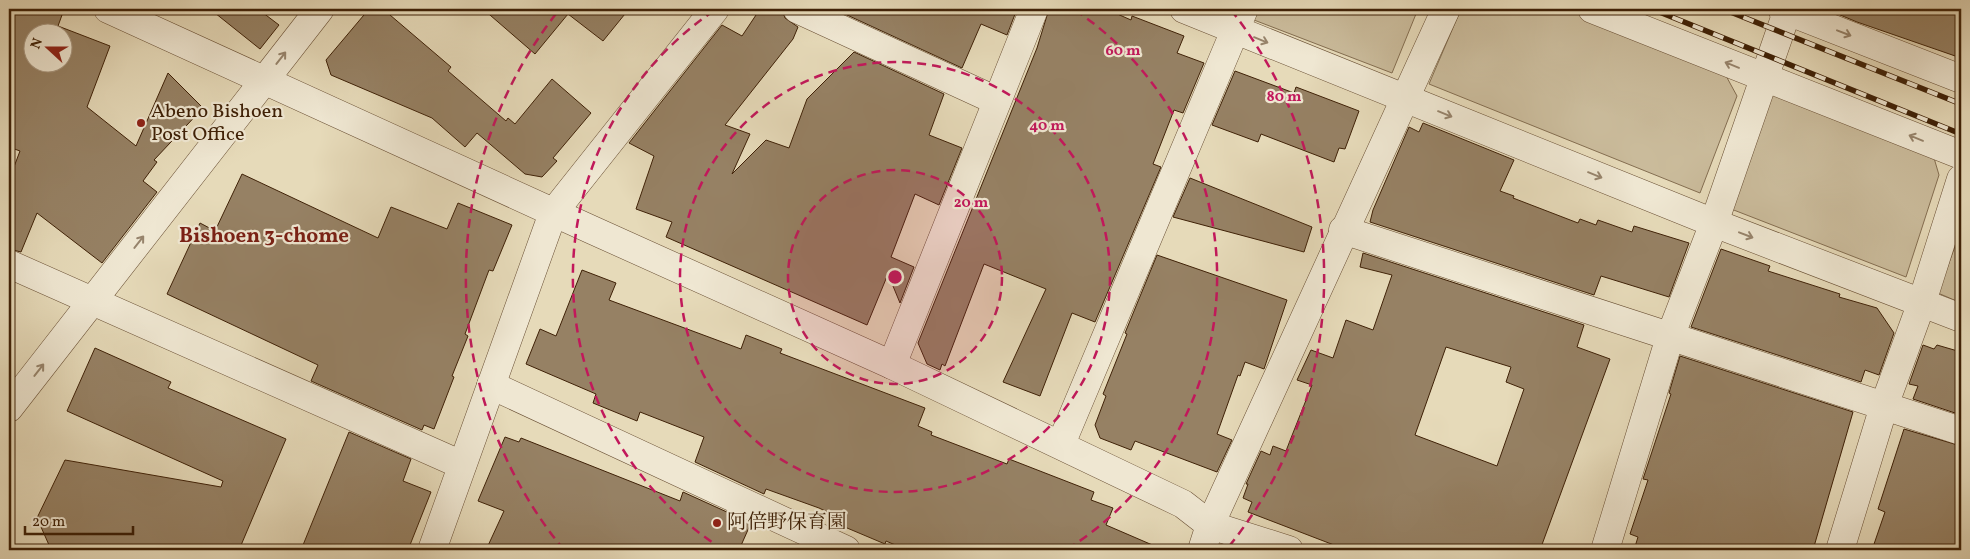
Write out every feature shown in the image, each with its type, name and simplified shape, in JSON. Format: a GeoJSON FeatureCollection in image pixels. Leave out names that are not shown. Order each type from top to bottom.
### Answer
{"type":"FeatureCollection","features":[{"type":"Feature","properties":{"kind":"street"},"geometry":{"type":"LineString","coordinates":[[9,408],[320,9]]}},
{"type":"Feature","properties":{"kind":"street"},"geometry":{"type":"LineString","coordinates":[[432,550],[553,213],[715,9]]}},
{"type":"Feature","properties":{"kind":"street"},"geometry":{"type":"LineString","coordinates":[[797,9],[997,101]]}},
{"type":"Feature","properties":{"kind":"street"},"geometry":{"type":"LineString","coordinates":[[892,365],[1034,9]]}},
{"type":"Feature","properties":{"kind":"street"},"geometry":{"type":"LineString","coordinates":[[1184,9],[1239,19],[1406,98],[1714,223],[1961,318]]}},
{"type":"Feature","properties":{"kind":"street"},"geometry":{"type":"LineString","coordinates":[[1206,538],[1343,230],[1446,9]]}},
{"type":"Feature","properties":{"kind":"street"},"geometry":{"type":"LineString","coordinates":[[1592,9],[1961,156]]}},
{"type":"Feature","properties":{"kind":"street"},"geometry":{"type":"LineString","coordinates":[[1605,550],[1670,337],[1714,223],[1786,9],[1961,79]]}},
{"type":"Feature","properties":{"kind":"street"},"geometry":{"type":"LineString","coordinates":[[121,11],[264,81],[892,365],[1060,444],[1183,504],[1206,538],[1289,550]]}},
{"type":"Feature","properties":{"kind":"street"},"geometry":{"type":"LineString","coordinates":[[1060,444],[1239,19]]}},
{"type":"Feature","properties":{"kind":"street"},"geometry":{"type":"LineString","coordinates":[[1840,550],[1884,406],[1922,302],[1961,179]]}},
{"type":"Feature","properties":{"kind":"street"},"geometry":{"type":"LineString","coordinates":[[1343,230],[1961,431]]}},
{"type":"Feature","properties":{"kind":"street"},"geometry":{"type":"LineString","coordinates":[[9,264],[462,465]]}},
{"type":"Feature","properties":{"kind":"street"},"geometry":{"type":"LineString","coordinates":[[491,385],[846,550]]}},
{"type":"Feature","properties":{"kind":"shaded area"},"geometry":{"type":"Polygon","coordinates":[[[1259,9],[1418,9],[1392,73],[1254,20],[1259,9]]]}},
{"type":"Feature","properties":{"kind":"shaded area"},"geometry":{"type":"Polygon","coordinates":[[[1461,9],[1571,9],[1725,74],[1737,96],[1700,193],[1429,84],[1461,9]]]}},
{"type":"Feature","properties":{"kind":"shaded area"},"geometry":{"type":"Polygon","coordinates":[[[1766,87],[1934,158],[1939,175],[1906,277],[1726,207],[1766,87]]]}},
{"type":"Feature","properties":{"kind":"shaded area"},"geometry":{"type":"Polygon","coordinates":[[[1961,230],[1961,303],[1938,293],[1961,230]]]}},
{"type":"Feature","properties":{"kind":"building"},"geometry":{"type":"Polygon","coordinates":[[[9,9],[45,9],[62,15],[59,22],[22,22],[22,72],[72,72],[72,31],[110,46],[87,107],[136,146],[168,73],[203,108],[154,160],[157,162],[143,181],[157,192],[102,263],[37,213],[21,252],[9,249],[9,180],[20,151],[9,147],[9,9]]]}},
{"type":"Feature","properties":{"kind":"building"},"geometry":{"type":"Polygon","coordinates":[[[210,9],[258,9],[279,25],[260,49],[210,9]]]}},
{"type":"Feature","properties":{"kind":"building"},"geometry":{"type":"Polygon","coordinates":[[[369,9],[383,9],[451,67],[448,71],[506,121],[508,118],[515,124],[552,79],[591,113],[553,158],[557,161],[542,177],[525,174],[477,133],[465,147],[432,118],[331,75],[326,60],[369,9]]]}},
{"type":"Feature","properties":{"kind":"building"},"geometry":{"type":"Polygon","coordinates":[[[483,9],[629,9],[603,41],[568,14],[535,54],[483,9]]]}},
{"type":"Feature","properties":{"kind":"building"},"geometry":{"type":"Polygon","coordinates":[[[760,9],[782,9],[785,18],[798,27],[793,39],[725,125],[750,134],[732,174],[766,140],[789,148],[807,99],[854,52],[944,94],[929,135],[962,148],[939,205],[915,194],[891,257],[914,267],[900,303],[888,274],[867,325],[666,237],[672,222],[636,209],[654,156],[629,143],[722,25],[742,36],[760,9]]]}},
{"type":"Feature","properties":{"kind":"building"},"geometry":{"type":"Polygon","coordinates":[[[834,9],[1017,9],[1007,35],[981,24],[962,68],[834,9]]]}},
{"type":"Feature","properties":{"kind":"building"},"geometry":{"type":"Polygon","coordinates":[[[1049,9],[1106,9],[1131,20],[1132,16],[1184,36],[1177,53],[1204,63],[1183,113],[1174,110],[1153,164],[1161,167],[1095,322],[1072,313],[1040,396],[1003,382],[1046,289],[984,264],[945,366],[942,364],[940,370],[927,364],[918,343],[1037,48],[1049,9]]]}},
{"type":"Feature","properties":{"kind":"building"},"geometry":{"type":"Polygon","coordinates":[[[1834,9],[1961,9],[1961,58],[1857,22],[1833,12],[1834,9]]]}},
{"type":"Feature","properties":{"kind":"building"},"geometry":{"type":"Polygon","coordinates":[[[1235,71],[1294,93],[1296,87],[1359,111],[1345,149],[1339,148],[1334,162],[1261,134],[1258,142],[1212,125],[1235,71]]]}},
{"type":"Feature","properties":{"kind":"building"},"geometry":{"type":"Polygon","coordinates":[[[1423,123],[1514,160],[1500,191],[1514,196],[1513,198],[1578,223],[1580,219],[1596,225],[1598,220],[1632,232],[1634,226],[1689,243],[1669,297],[1601,276],[1594,295],[1370,222],[1373,210],[1409,127],[1419,132],[1423,123]]]}},
{"type":"Feature","properties":{"kind":"building"},"geometry":{"type":"Polygon","coordinates":[[[242,174],[378,238],[391,207],[447,229],[458,203],[512,225],[493,271],[489,270],[465,334],[468,336],[452,376],[454,377],[434,429],[424,425],[422,430],[311,381],[318,365],[167,294],[200,223],[215,231],[242,174]]]}},
{"type":"Feature","properties":{"kind":"building"},"geometry":{"type":"Polygon","coordinates":[[[1190,178],[1312,227],[1304,252],[1173,217],[1190,178]]]}},
{"type":"Feature","properties":{"kind":"building"},"geometry":{"type":"Polygon","coordinates":[[[1721,249],[1770,266],[1768,271],[1840,294],[1839,297],[1877,308],[1894,333],[1879,375],[1865,370],[1861,382],[1691,327],[1721,249]]]}},
{"type":"Feature","properties":{"kind":"building"},"geometry":{"type":"Polygon","coordinates":[[[1363,253],[1584,325],[1577,347],[1610,359],[1540,550],[1347,550],[1248,512],[1252,502],[1243,498],[1248,484],[1246,484],[1261,451],[1270,455],[1273,446],[1286,451],[1312,385],[1297,380],[1311,350],[1333,358],[1346,320],[1373,330],[1392,275],[1360,267],[1363,253]],[[1446,347],[1415,435],[1497,466],[1524,389],[1506,382],[1511,367],[1446,347]]]}},
{"type":"Feature","properties":{"kind":"building"},"geometry":{"type":"Polygon","coordinates":[[[1157,255],[1287,300],[1264,369],[1245,362],[1240,376],[1238,375],[1217,434],[1232,440],[1217,472],[1135,441],[1131,450],[1100,438],[1095,425],[1106,396],[1103,394],[1127,334],[1125,333],[1157,255]]]}},
{"type":"Feature","properties":{"kind":"building"},"geometry":{"type":"Polygon","coordinates":[[[582,270],[616,283],[609,300],[741,349],[746,335],[782,349],[780,353],[925,408],[918,426],[932,432],[931,435],[1007,464],[1009,459],[1094,492],[1091,500],[1113,508],[1106,525],[1164,550],[907,550],[886,541],[885,544],[840,525],[842,519],[819,508],[766,489],[764,494],[695,462],[704,437],[640,412],[637,421],[593,403],[596,394],[526,364],[540,329],[556,336],[582,270]]]}},
{"type":"Feature","properties":{"kind":"building"},"geometry":{"type":"Polygon","coordinates":[[[1923,345],[1934,349],[1937,345],[1961,352],[1961,415],[1913,399],[1918,386],[1909,384],[1923,345]]]}},
{"type":"Feature","properties":{"kind":"building"},"geometry":{"type":"Polygon","coordinates":[[[95,348],[171,382],[168,388],[286,439],[239,550],[59,550],[49,545],[37,518],[65,460],[221,487],[223,481],[67,411],[95,348]]]}},
{"type":"Feature","properties":{"kind":"building"},"geometry":{"type":"Polygon","coordinates":[[[1680,356],[1853,412],[1813,550],[1634,550],[1638,537],[1630,534],[1648,480],[1643,479],[1671,394],[1669,393],[1680,356]]]}},
{"type":"Feature","properties":{"kind":"building"},"geometry":{"type":"Polygon","coordinates":[[[1904,429],[1961,446],[1961,550],[1872,550],[1885,512],[1878,509],[1904,429]]]}},
{"type":"Feature","properties":{"kind":"building"},"geometry":{"type":"Polygon","coordinates":[[[349,432],[411,459],[403,481],[431,492],[408,550],[301,550],[349,432]]]}},
{"type":"Feature","properties":{"kind":"building"},"geometry":{"type":"Polygon","coordinates":[[[505,437],[519,442],[521,438],[680,501],[683,492],[751,523],[739,550],[486,550],[504,511],[478,501],[505,437]]]}},
{"type":"Feature","properties":{"kind":"railway"},"geometry":{"type":"LineString","coordinates":[[1652,9],[1961,134]]}},
{"type":"Feature","properties":{"kind":"railway"},"geometry":{"type":"LineString","coordinates":[[1723,9],[1961,104]]}},
{"type":"Feature","properties":{"kind":"place","name":"Abeno Bishoen Post Office"},"geometry":{"type":"Point","coordinates":[141,123]}},
{"type":"Feature","properties":{"kind":"place","name":"阿倍野保育園"},"geometry":{"type":"Point","coordinates":[717,523]}},
{"type":"Feature","properties":{"kind":"district","name":"Bishoen 3-chome"},"geometry":{"type":"Point","coordinates":[264,236]}}]}
